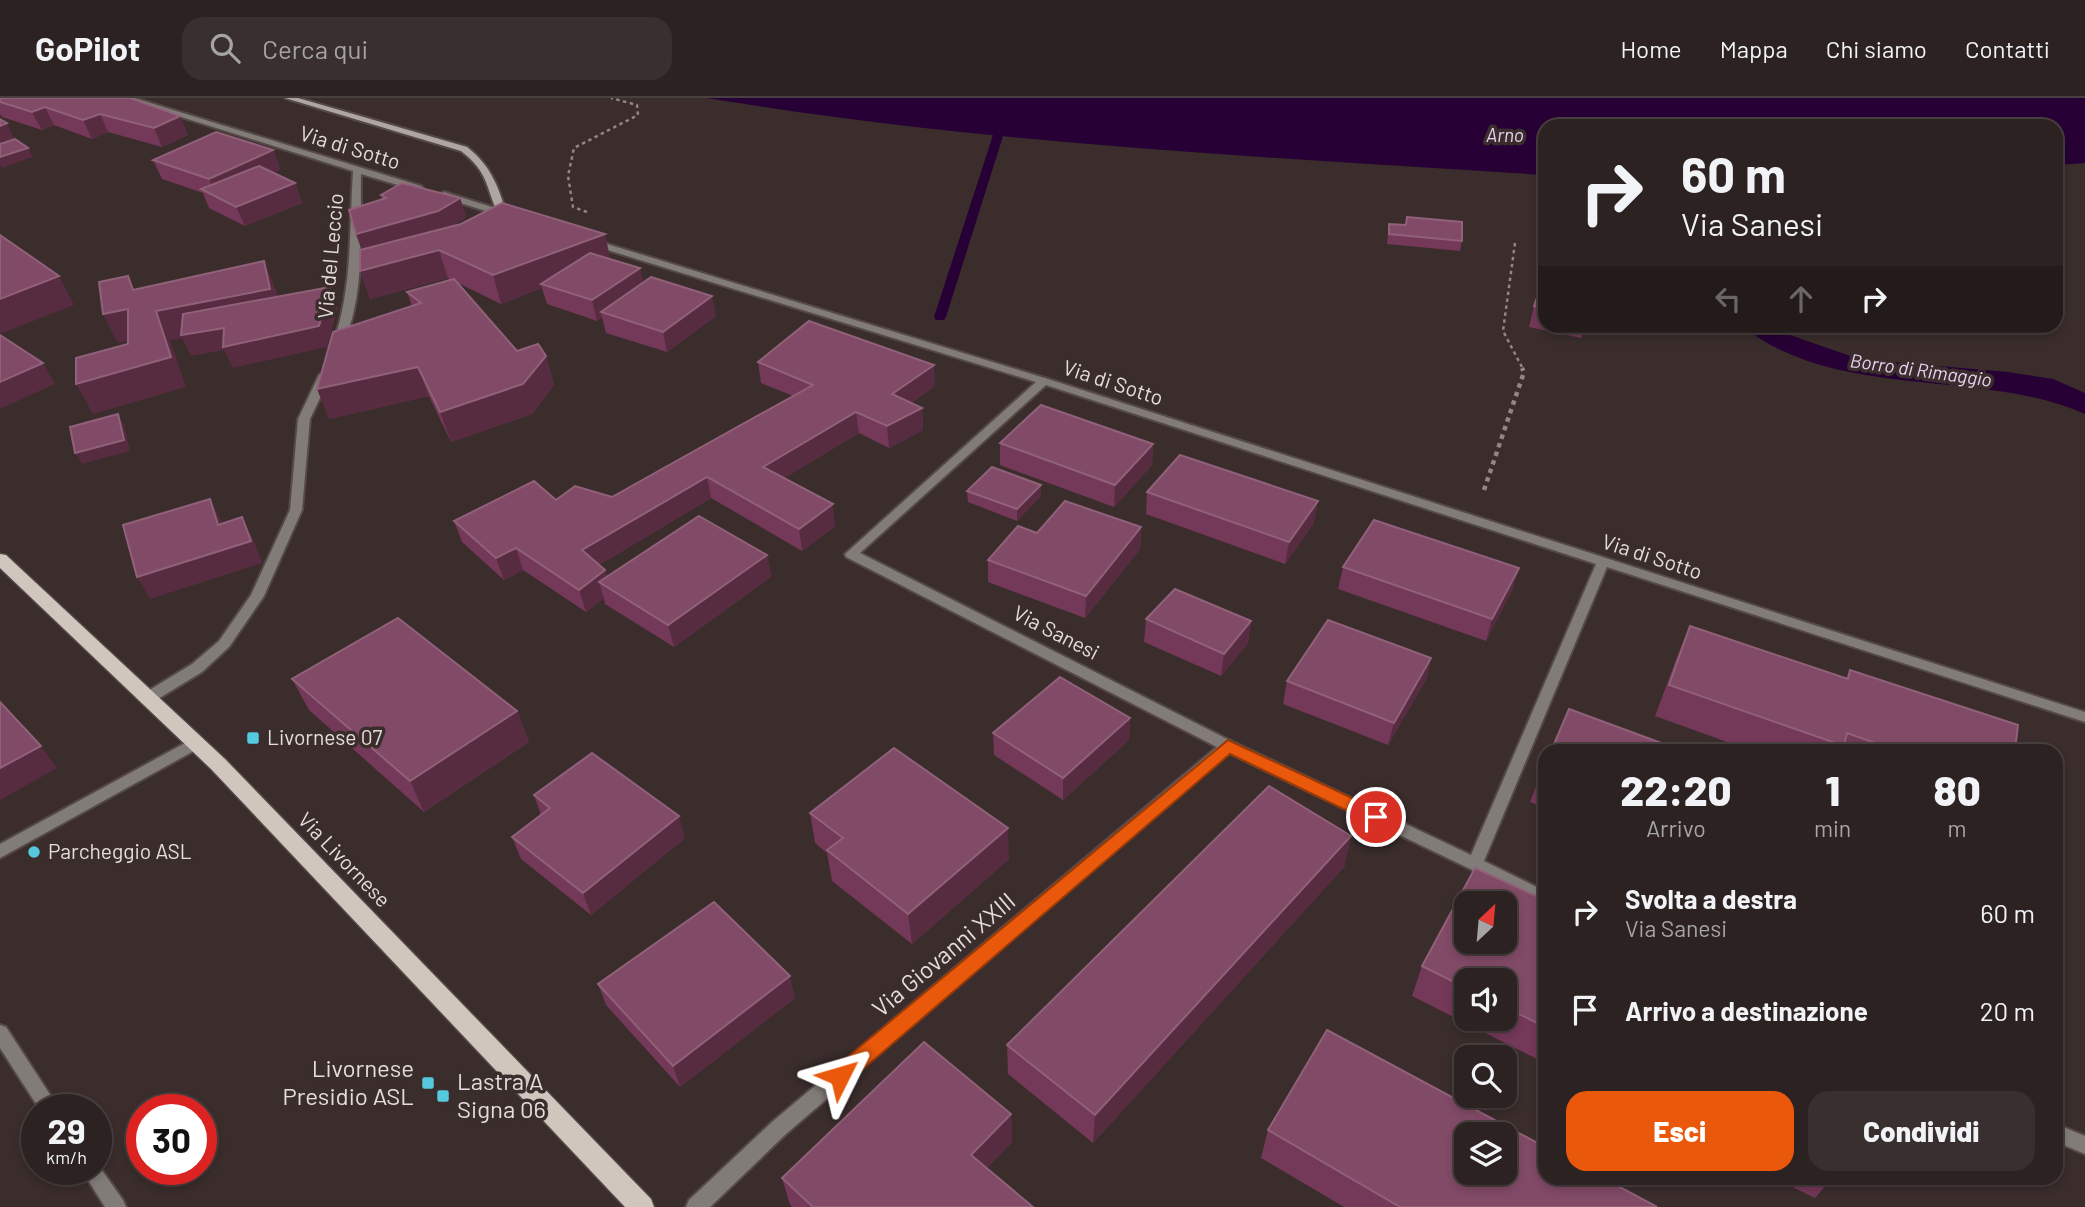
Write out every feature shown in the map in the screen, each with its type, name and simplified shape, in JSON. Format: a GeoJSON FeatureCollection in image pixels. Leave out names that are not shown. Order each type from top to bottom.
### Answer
{"type":"FeatureCollection","features":[{"type":"Feature","properties":{"kind":"main road"},"geometry":{"type":"LineString","coordinates":[[289,98],[464,149],[482,162],[493,180],[501,212]]}},
{"type":"Feature","properties":{"kind":"main road","name":"Via Livornese"},"geometry":{"type":"LineString","coordinates":[[0,559],[196,743],[642,1207]]}},
{"type":"Feature","properties":{"kind":"street","name":"Via di Sotto"},"geometry":{"type":"LineString","coordinates":[[125,98],[527,222]]}},
{"type":"Feature","properties":{"kind":"street","name":"Via del Leccio"},"geometry":{"type":"LineString","coordinates":[[148,698],[197,667],[224,644],[257,596],[296,510],[304,419],[342,336],[352,277],[358,171]]}},
{"type":"Feature","properties":{"kind":"street","name":"Via di Sotto"},"geometry":{"type":"LineString","coordinates":[[572,236],[1044,381],[2085,717]]}},
{"type":"Feature","properties":{"kind":"street","name":"Via Sanesi"},"geometry":{"type":"LineString","coordinates":[[1044,381],[851,554],[1228,746],[1538,895]]}},
{"type":"Feature","properties":{"kind":"street"},"geometry":{"type":"LineString","coordinates":[[1475,864],[1603,562]]}},
{"type":"Feature","properties":{"kind":"street"},"geometry":{"type":"LineString","coordinates":[[0,852],[196,743]]}},
{"type":"Feature","properties":{"kind":"street","name":"Via Giovanni XXIII"},"geometry":{"type":"LineString","coordinates":[[696,1207],[779,1128],[1228,746]]}},
{"type":"Feature","properties":{"kind":"street"},"geometry":{"type":"LineString","coordinates":[[0,1033],[40,1094]]}},
{"type":"Feature","properties":{"kind":"street"},"geometry":{"type":"LineString","coordinates":[[2063,1136],[2085,1145]]}},
{"type":"Feature","properties":{"kind":"street"},"geometry":{"type":"LineString","coordinates":[[101,1185],[116,1207]]}},
{"type":"Feature","properties":{"kind":"path"},"geometry":{"type":"LineString","coordinates":[[1474,521],[1524,372],[1503,331],[1516,243]]}},
{"type":"Feature","properties":{"kind":"water","name":"Arno"},"geometry":{"type":"Polygon","coordinates":[[[707,98],[2085,98],[2085,163],[2063,165],[2063,119],[1538,119],[1538,175],[1125,147],[811,114],[707,98]]]}},
{"type":"Feature","properties":{"kind":"water","name":"Borro di Rimaggio"},"geometry":{"type":"Polygon","coordinates":[[[1753,333],[1787,333],[1859,359],[2008,372],[2053,379],[2085,393],[2085,414],[2043,400],[2000,391],[1865,375],[1821,365],[1780,350],[1753,333]]]}},
{"type":"Feature","properties":{"kind":"building"},"geometry":{"type":"Polygon","coordinates":[[[0,98],[130,98],[180,116],[154,128],[100,114],[83,120],[45,107],[32,112],[0,102],[0,98]]]}},
{"type":"Feature","properties":{"kind":"building"},"geometry":{"type":"Polygon","coordinates":[[[216,132],[273,150],[209,179],[153,160],[216,132]]]}},
{"type":"Feature","properties":{"kind":"building"},"geometry":{"type":"Polygon","coordinates":[[[15,139],[28,148],[0,157],[0,144],[15,139]]]}},
{"type":"Feature","properties":{"kind":"building"},"geometry":{"type":"Polygon","coordinates":[[[259,166],[295,183],[236,207],[201,189],[259,166]]]}},
{"type":"Feature","properties":{"kind":"building"},"geometry":{"type":"Polygon","coordinates":[[[402,183],[460,198],[438,211],[356,234],[349,210],[386,198],[381,195],[402,183]]]}},
{"type":"Feature","properties":{"kind":"building"},"geometry":{"type":"Polygon","coordinates":[[[502,203],[605,234],[493,275],[439,250],[360,271],[360,250],[461,224],[502,203]]]}},
{"type":"Feature","properties":{"kind":"building"},"geometry":{"type":"Polygon","coordinates":[[[1407,217],[1462,222],[1462,241],[1389,234],[1389,224],[1406,225],[1407,217]]]}},
{"type":"Feature","properties":{"kind":"building"},"geometry":{"type":"Polygon","coordinates":[[[0,235],[59,276],[0,299],[0,235]]]}},
{"type":"Feature","properties":{"kind":"building"},"geometry":{"type":"Polygon","coordinates":[[[590,253],[640,268],[592,300],[541,284],[590,253]]]}},
{"type":"Feature","properties":{"kind":"building"},"geometry":{"type":"Polygon","coordinates":[[[264,261],[270,289],[156,311],[171,357],[76,384],[76,358],[128,344],[128,309],[103,314],[99,282],[128,276],[133,290],[264,261]]]}},
{"type":"Feature","properties":{"kind":"building"},"geometry":{"type":"Polygon","coordinates":[[[651,277],[712,296],[663,332],[601,312],[651,277]]]}},
{"type":"Feature","properties":{"kind":"building"},"geometry":{"type":"Polygon","coordinates":[[[454,279],[517,351],[538,344],[546,356],[523,384],[440,412],[418,367],[317,389],[333,332],[421,303],[407,292],[454,279]]]}},
{"type":"Feature","properties":{"kind":"building"},"geometry":{"type":"Polygon","coordinates":[[[330,287],[319,326],[223,347],[224,328],[181,335],[183,314],[330,287]]]}},
{"type":"Feature","properties":{"kind":"building"},"geometry":{"type":"Polygon","coordinates":[[[809,321],[934,365],[892,394],[922,408],[887,426],[856,412],[763,467],[833,504],[799,529],[707,477],[582,550],[605,570],[579,590],[516,548],[496,558],[454,521],[534,481],[556,500],[575,486],[612,497],[813,385],[758,362],[809,321]]]}},
{"type":"Feature","properties":{"kind":"building"},"geometry":{"type":"Polygon","coordinates":[[[0,335],[43,363],[0,382],[0,335]]]}},
{"type":"Feature","properties":{"kind":"building"},"geometry":{"type":"Polygon","coordinates":[[[1041,405],[1153,444],[1115,485],[1000,443],[1041,405]]]}},
{"type":"Feature","properties":{"kind":"building"},"geometry":{"type":"Polygon","coordinates":[[[118,414],[124,440],[75,453],[70,427],[118,414]]]}},
{"type":"Feature","properties":{"kind":"building"},"geometry":{"type":"Polygon","coordinates":[[[1180,455],[1318,501],[1289,542],[1147,492],[1180,455]]]}},
{"type":"Feature","properties":{"kind":"building"},"geometry":{"type":"Polygon","coordinates":[[[992,467],[1041,485],[1017,509],[967,491],[992,467]]]}},
{"type":"Feature","properties":{"kind":"building"},"geometry":{"type":"Polygon","coordinates":[[[210,499],[218,525],[242,517],[251,541],[137,577],[123,525],[210,499]]]}},
{"type":"Feature","properties":{"kind":"building"},"geometry":{"type":"Polygon","coordinates":[[[1065,501],[1141,527],[1086,596],[988,560],[1018,526],[1037,533],[1065,501]]]}},
{"type":"Feature","properties":{"kind":"building"},"geometry":{"type":"Polygon","coordinates":[[[699,516],[767,555],[668,625],[599,582],[699,516]]]}},
{"type":"Feature","properties":{"kind":"building"},"geometry":{"type":"Polygon","coordinates":[[[1374,520],[1519,568],[1492,619],[1343,567],[1374,520]]]}},
{"type":"Feature","properties":{"kind":"building"},"geometry":{"type":"Polygon","coordinates":[[[1175,589],[1251,621],[1224,654],[1146,619],[1175,589]]]}},
{"type":"Feature","properties":{"kind":"building"},"geometry":{"type":"Polygon","coordinates":[[[398,618],[517,711],[410,781],[292,679],[398,618]]]}},
{"type":"Feature","properties":{"kind":"building"},"geometry":{"type":"Polygon","coordinates":[[[1328,620],[1431,658],[1394,723],[1287,681],[1328,620]]]}},
{"type":"Feature","properties":{"kind":"building"},"geometry":{"type":"Polygon","coordinates":[[[1690,626],[1848,679],[1850,670],[2018,725],[2016,744],[1878,744],[1847,733],[1844,744],[1838,744],[1669,685],[1690,626]]]}},
{"type":"Feature","properties":{"kind":"building"},"geometry":{"type":"Polygon","coordinates":[[[1060,677],[1130,718],[1063,778],[993,733],[1060,677]]]}},
{"type":"Feature","properties":{"kind":"building"},"geometry":{"type":"Polygon","coordinates":[[[0,702],[41,746],[0,768],[0,702]]]}},
{"type":"Feature","properties":{"kind":"building"},"geometry":{"type":"Polygon","coordinates":[[[1569,709],[1664,744],[1554,744],[1569,709]]]}},
{"type":"Feature","properties":{"kind":"building"},"geometry":{"type":"Polygon","coordinates":[[[894,748],[1008,828],[908,914],[827,850],[843,838],[810,813],[894,748]]]}},
{"type":"Feature","properties":{"kind":"building"},"geometry":{"type":"Polygon","coordinates":[[[592,753],[679,816],[583,893],[512,837],[550,808],[534,795],[592,753]]]}},
{"type":"Feature","properties":{"kind":"building"},"geometry":{"type":"Polygon","coordinates":[[[1269,786],[1351,836],[1095,1115],[1007,1045],[1269,786]]]}},
{"type":"Feature","properties":{"kind":"building"},"geometry":{"type":"Polygon","coordinates":[[[1475,868],[1538,897],[1538,1024],[1517,1013],[1517,968],[1454,968],[1454,982],[1422,966],[1454,907],[1454,954],[1517,954],[1517,891],[1463,891],[1475,868]]]}},
{"type":"Feature","properties":{"kind":"building"},"geometry":{"type":"Polygon","coordinates":[[[714,902],[790,976],[673,1066],[598,984],[714,902]]]}},
{"type":"Feature","properties":{"kind":"building"},"geometry":{"type":"Polygon","coordinates":[[[1327,1030],[1454,1098],[1454,1108],[1472,1108],[1498,1122],[1454,1122],[1454,1185],[1517,1185],[1517,1132],[1538,1143],[1538,1185],[1616,1185],[1657,1207],[1400,1207],[1268,1130],[1327,1030]]]}},
{"type":"Feature","properties":{"kind":"building"},"geometry":{"type":"Polygon","coordinates":[[[924,1042],[1011,1114],[971,1155],[1033,1207],[813,1207],[782,1178],[924,1042]]]}},
{"type":"Feature","properties":{"kind":"waterway"},"geometry":{"type":"LineString","coordinates":[[940,317],[1010,98]]}},
{"type":"Feature","properties":{"kind":"place","name":"Livornese 07"},"geometry":{"type":"Point","coordinates":[253,738]}},
{"type":"Feature","properties":{"kind":"place","name":"Parcheggio ASL"},"geometry":{"type":"Point","coordinates":[34,852]}},
{"type":"Feature","properties":{"kind":"place","name":"Livornese Presidio ASL"},"geometry":{"type":"Point","coordinates":[428,1083]}},
{"type":"Feature","properties":{"kind":"place","name":"Lastra A Signa 06"},"geometry":{"type":"Point","coordinates":[443,1096]}},
{"type":"Feature","properties":{"kind":"route"},"geometry":{"type":"LineString","coordinates":[[840,1076],[1228,746],[1376,817]]}}]}
